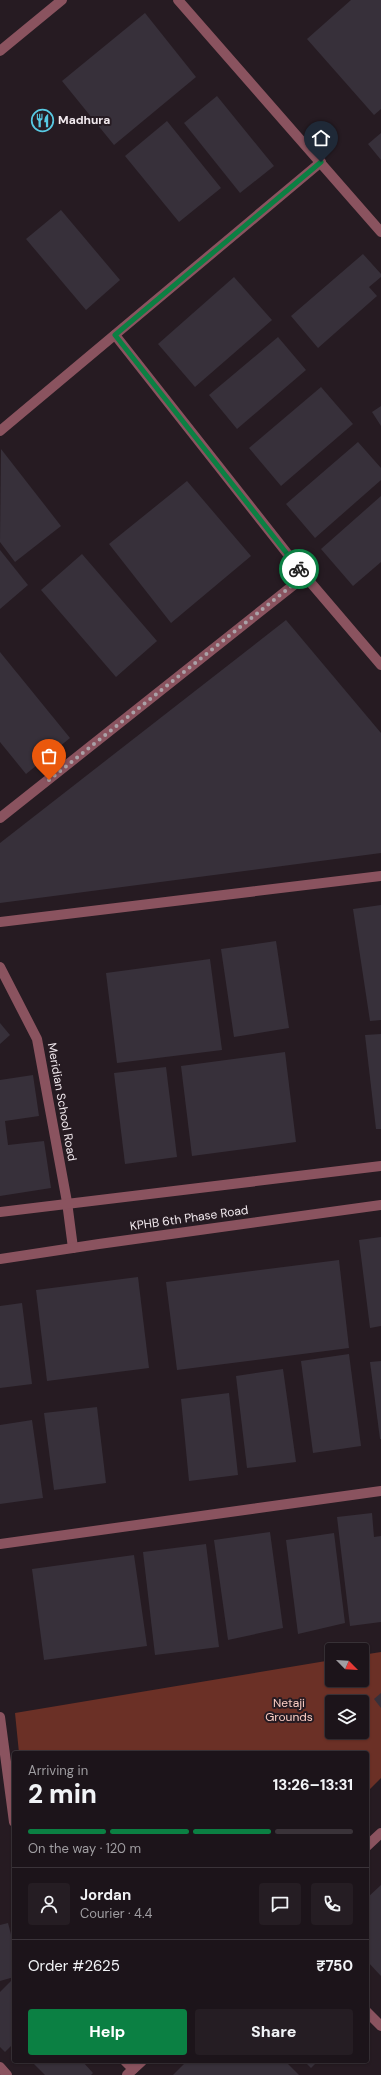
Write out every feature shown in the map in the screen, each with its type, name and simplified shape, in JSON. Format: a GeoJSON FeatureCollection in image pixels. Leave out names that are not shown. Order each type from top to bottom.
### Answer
{"type":"FeatureCollection","features":[{"type":"Feature","properties":{"kind":"street"},"geometry":{"type":"LineString","coordinates":[[0,51],[62,0]]}},
{"type":"Feature","properties":{"kind":"street"},"geometry":{"type":"LineString","coordinates":[[178,0],[381,232]]}},
{"type":"Feature","properties":{"kind":"street"},"geometry":{"type":"LineString","coordinates":[[0,431],[321,162]]}},
{"type":"Feature","properties":{"kind":"street"},"geometry":{"type":"LineString","coordinates":[[115,335],[304,576],[381,665]]}},
{"type":"Feature","properties":{"kind":"street"},"geometry":{"type":"LineString","coordinates":[[0,818],[304,576]]}},
{"type":"Feature","properties":{"kind":"street"},"geometry":{"type":"LineString","coordinates":[[0,922],[381,876]]}},
{"type":"Feature","properties":{"kind":"street","name":"Meridian School Road"},"geometry":{"type":"LineString","coordinates":[[0,967],[37,1039],[67,1202],[72,1248]]}},
{"type":"Feature","properties":{"kind":"street"},"geometry":{"type":"LineString","coordinates":[[0,1212],[67,1202],[381,1166]]}},
{"type":"Feature","properties":{"kind":"street","name":"KPHB 6th Phase Road"},"geometry":{"type":"LineString","coordinates":[[0,1259],[381,1205]]}},
{"type":"Feature","properties":{"kind":"street"},"geometry":{"type":"LineString","coordinates":[[0,1544],[381,1491]]}},
{"type":"Feature","properties":{"kind":"street"},"geometry":{"type":"LineString","coordinates":[[0,1717],[12,1807]]}},
{"type":"Feature","properties":{"kind":"street"},"geometry":{"type":"LineString","coordinates":[[369,1844],[381,1833]]}},
{"type":"Feature","properties":{"kind":"street"},"geometry":{"type":"LineString","coordinates":[[369,2014],[381,2026]]}},
{"type":"Feature","properties":{"kind":"street"},"geometry":{"type":"LineString","coordinates":[[130,2072],[140,2063]]}},
{"type":"Feature","properties":{"kind":"street"},"geometry":{"type":"LineString","coordinates":[[0,2067],[7,2075]]}},
{"type":"Feature","properties":{"kind":"green space","name":"Netaji Grounds"},"geometry":{"type":"Polygon","coordinates":[[[381,1652],[381,1778],[369,1790],[369,1751],[19,1751],[15,1713],[325,1661],[325,1687],[369,1687],[369,1654],[381,1652]]]}},
{"type":"Feature","properties":{"kind":"building"},"geometry":{"type":"Polygon","coordinates":[[[351,0],[381,0],[381,109],[374,115],[307,39],[351,0]]]}},
{"type":"Feature","properties":{"kind":"building"},"geometry":{"type":"Polygon","coordinates":[[[145,13],[196,77],[114,145],[62,81],[145,13]]]}},
{"type":"Feature","properties":{"kind":"building"},"geometry":{"type":"Polygon","coordinates":[[[217,96],[274,166],[240,193],[184,123],[217,96]]]}},
{"type":"Feature","properties":{"kind":"building"},"geometry":{"type":"Polygon","coordinates":[[[167,121],[221,188],[179,222],[125,156],[167,121]]]}},
{"type":"Feature","properties":{"kind":"building"},"geometry":{"type":"Polygon","coordinates":[[[381,133],[381,160],[368,144],[381,133]]]}},
{"type":"Feature","properties":{"kind":"building"},"geometry":{"type":"Polygon","coordinates":[[[61,210],[120,280],[86,310],[26,239],[61,210]]]}},
{"type":"Feature","properties":{"kind":"building"},"geometry":{"type":"Polygon","coordinates":[[[363,254],[381,274],[381,277],[369,287],[377,296],[318,348],[291,316],[363,254]]]}},
{"type":"Feature","properties":{"kind":"building"},"geometry":{"type":"Polygon","coordinates":[[[234,277],[272,320],[195,387],[158,344],[234,277]]]}},
{"type":"Feature","properties":{"kind":"building"},"geometry":{"type":"Polygon","coordinates":[[[278,337],[306,370],[237,429],[209,395],[278,337]]]}},
{"type":"Feature","properties":{"kind":"building"},"geometry":{"type":"Polygon","coordinates":[[[321,387],[353,424],[281,486],[249,448],[321,387]]]}},
{"type":"Feature","properties":{"kind":"building"},"geometry":{"type":"Polygon","coordinates":[[[381,406],[381,426],[372,412],[381,406]]]}},
{"type":"Feature","properties":{"kind":"building"},"geometry":{"type":"Polygon","coordinates":[[[358,442],[381,468],[381,480],[315,538],[286,504],[358,442]]]}},
{"type":"Feature","properties":{"kind":"building"},"geometry":{"type":"Polygon","coordinates":[[[1,449],[61,526],[15,562],[0,542],[1,449]]]}},
{"type":"Feature","properties":{"kind":"building"},"geometry":{"type":"Polygon","coordinates":[[[187,481],[251,556],[171,623],[109,544],[187,481]]]}},
{"type":"Feature","properties":{"kind":"building"},"geometry":{"type":"Polygon","coordinates":[[[381,496],[381,562],[353,586],[321,549],[381,496]]]}},
{"type":"Feature","properties":{"kind":"building"},"geometry":{"type":"Polygon","coordinates":[[[0,550],[28,585],[0,609],[0,550]]]}},
{"type":"Feature","properties":{"kind":"building"},"geometry":{"type":"Polygon","coordinates":[[[82,554],[157,641],[116,677],[41,590],[82,554]]]}},
{"type":"Feature","properties":{"kind":"building"},"geometry":{"type":"Polygon","coordinates":[[[286,620],[381,733],[381,853],[0,903],[0,843],[286,620]]]}},
{"type":"Feature","properties":{"kind":"building"},"geometry":{"type":"Polygon","coordinates":[[[0,652],[70,738],[26,774],[0,742],[0,652]]]}},
{"type":"Feature","properties":{"kind":"building"},"geometry":{"type":"Polygon","coordinates":[[[381,905],[381,1020],[370,1021],[353,909],[381,905]]]}},
{"type":"Feature","properties":{"kind":"building"},"geometry":{"type":"Polygon","coordinates":[[[276,941],[289,1028],[234,1037],[221,949],[276,941]]]}},
{"type":"Feature","properties":{"kind":"building"},"geometry":{"type":"Polygon","coordinates":[[[210,959],[222,1050],[117,1063],[106,973],[210,959]]]}},
{"type":"Feature","properties":{"kind":"building"},"geometry":{"type":"Polygon","coordinates":[[[0,1023],[10,1035],[0,1044],[0,1023]]]}},
{"type":"Feature","properties":{"kind":"building"},"geometry":{"type":"Polygon","coordinates":[[[381,1034],[381,1129],[376,1129],[365,1035],[381,1034]]]}},
{"type":"Feature","properties":{"kind":"building"},"geometry":{"type":"Polygon","coordinates":[[[285,1052],[296,1142],[192,1156],[181,1066],[285,1052]]]}},
{"type":"Feature","properties":{"kind":"building"},"geometry":{"type":"Polygon","coordinates":[[[166,1067],[177,1157],[125,1164],[114,1073],[166,1067]]]}},
{"type":"Feature","properties":{"kind":"building"},"geometry":{"type":"Polygon","coordinates":[[[33,1075],[39,1116],[5,1121],[8,1145],[44,1141],[51,1188],[0,1196],[0,1080],[33,1075]]]}},
{"type":"Feature","properties":{"kind":"building"},"geometry":{"type":"Polygon","coordinates":[[[381,1237],[381,1326],[370,1328],[359,1240],[381,1237]]]}},
{"type":"Feature","properties":{"kind":"building"},"geometry":{"type":"Polygon","coordinates":[[[339,1260],[349,1348],[177,1370],[166,1282],[339,1260]]]}},
{"type":"Feature","properties":{"kind":"building"},"geometry":{"type":"Polygon","coordinates":[[[138,1277],[149,1368],[47,1381],[36,1290],[138,1277]]]}},
{"type":"Feature","properties":{"kind":"building"},"geometry":{"type":"Polygon","coordinates":[[[22,1303],[32,1384],[0,1388],[0,1306],[22,1303]]]}},
{"type":"Feature","properties":{"kind":"building"},"geometry":{"type":"Polygon","coordinates":[[[349,1354],[361,1446],[313,1453],[301,1361],[349,1354]]]}},
{"type":"Feature","properties":{"kind":"building"},"geometry":{"type":"Polygon","coordinates":[[[381,1361],[381,1439],[380,1439],[370,1362],[381,1361]]]}},
{"type":"Feature","properties":{"kind":"building"},"geometry":{"type":"Polygon","coordinates":[[[283,1369],[296,1462],[247,1468],[236,1376],[283,1369]]]}},
{"type":"Feature","properties":{"kind":"building"},"geometry":{"type":"Polygon","coordinates":[[[229,1393],[238,1475],[189,1481],[181,1399],[229,1393]]]}},
{"type":"Feature","properties":{"kind":"building"},"geometry":{"type":"Polygon","coordinates":[[[97,1407],[106,1483],[54,1490],[44,1413],[97,1407]]]}},
{"type":"Feature","properties":{"kind":"building"},"geometry":{"type":"Polygon","coordinates":[[[32,1420],[43,1498],[0,1504],[0,1425],[32,1420]]]}},
{"type":"Feature","properties":{"kind":"building"},"geometry":{"type":"Polygon","coordinates":[[[372,1513],[374,1537],[381,1536],[381,1622],[350,1626],[337,1517],[372,1513]]]}},
{"type":"Feature","properties":{"kind":"building"},"geometry":{"type":"Polygon","coordinates":[[[270,1532],[283,1628],[228,1640],[214,1540],[270,1532]]]}},
{"type":"Feature","properties":{"kind":"building"},"geometry":{"type":"Polygon","coordinates":[[[334,1533],[345,1623],[298,1634],[286,1540],[334,1533]]]}},
{"type":"Feature","properties":{"kind":"building"},"geometry":{"type":"Polygon","coordinates":[[[206,1544],[219,1647],[155,1655],[143,1552],[206,1544]]]}},
{"type":"Feature","properties":{"kind":"building"},"geometry":{"type":"Polygon","coordinates":[[[134,1555],[147,1646],[44,1660],[32,1569],[134,1555]]]}},
{"type":"Feature","properties":{"kind":"building"},"geometry":{"type":"Polygon","coordinates":[[[381,1693],[381,1708],[374,1699],[381,1693]]]}},
{"type":"Feature","properties":{"kind":"building"},"geometry":{"type":"Polygon","coordinates":[[[381,1885],[381,1976],[369,1963],[369,1896],[381,1885]]]}},
{"type":"Feature","properties":{"kind":"building"},"geometry":{"type":"Polygon","coordinates":[[[8,1923],[12,1938],[12,1978],[0,1981],[0,1925],[8,1923]]]}},
{"type":"Feature","properties":{"kind":"building"},"geometry":{"type":"Polygon","coordinates":[[[12,1980],[12,2045],[5,2052],[0,2047],[0,1992],[12,1980]]]}},
{"type":"Feature","properties":{"kind":"building"},"geometry":{"type":"Polygon","coordinates":[[[33,2063],[84,2063],[93,2073],[91,2075],[45,2075],[33,2063]]]}},
{"type":"Feature","properties":{"kind":"building"},"geometry":{"type":"Polygon","coordinates":[[[185,2063],[287,2063],[299,2075],[173,2075],[185,2063]]]}},
{"type":"Feature","properties":{"kind":"building"},"geometry":{"type":"Polygon","coordinates":[[[306,2063],[316,2063],[311,2068],[306,2063]]]}},
{"type":"Feature","properties":{"kind":"way so far"},"geometry":{"type":"LineString","coordinates":[[49,780],[304,576],[299,569]]}},
{"type":"Feature","properties":{"kind":"place","name":"Madhura"},"geometry":{"type":"Point","coordinates":[43,120]}},
{"type":"Feature","properties":{"kind":"route"},"geometry":{"type":"LineString","coordinates":[[299,569],[115,335],[321,162]]}}]}
